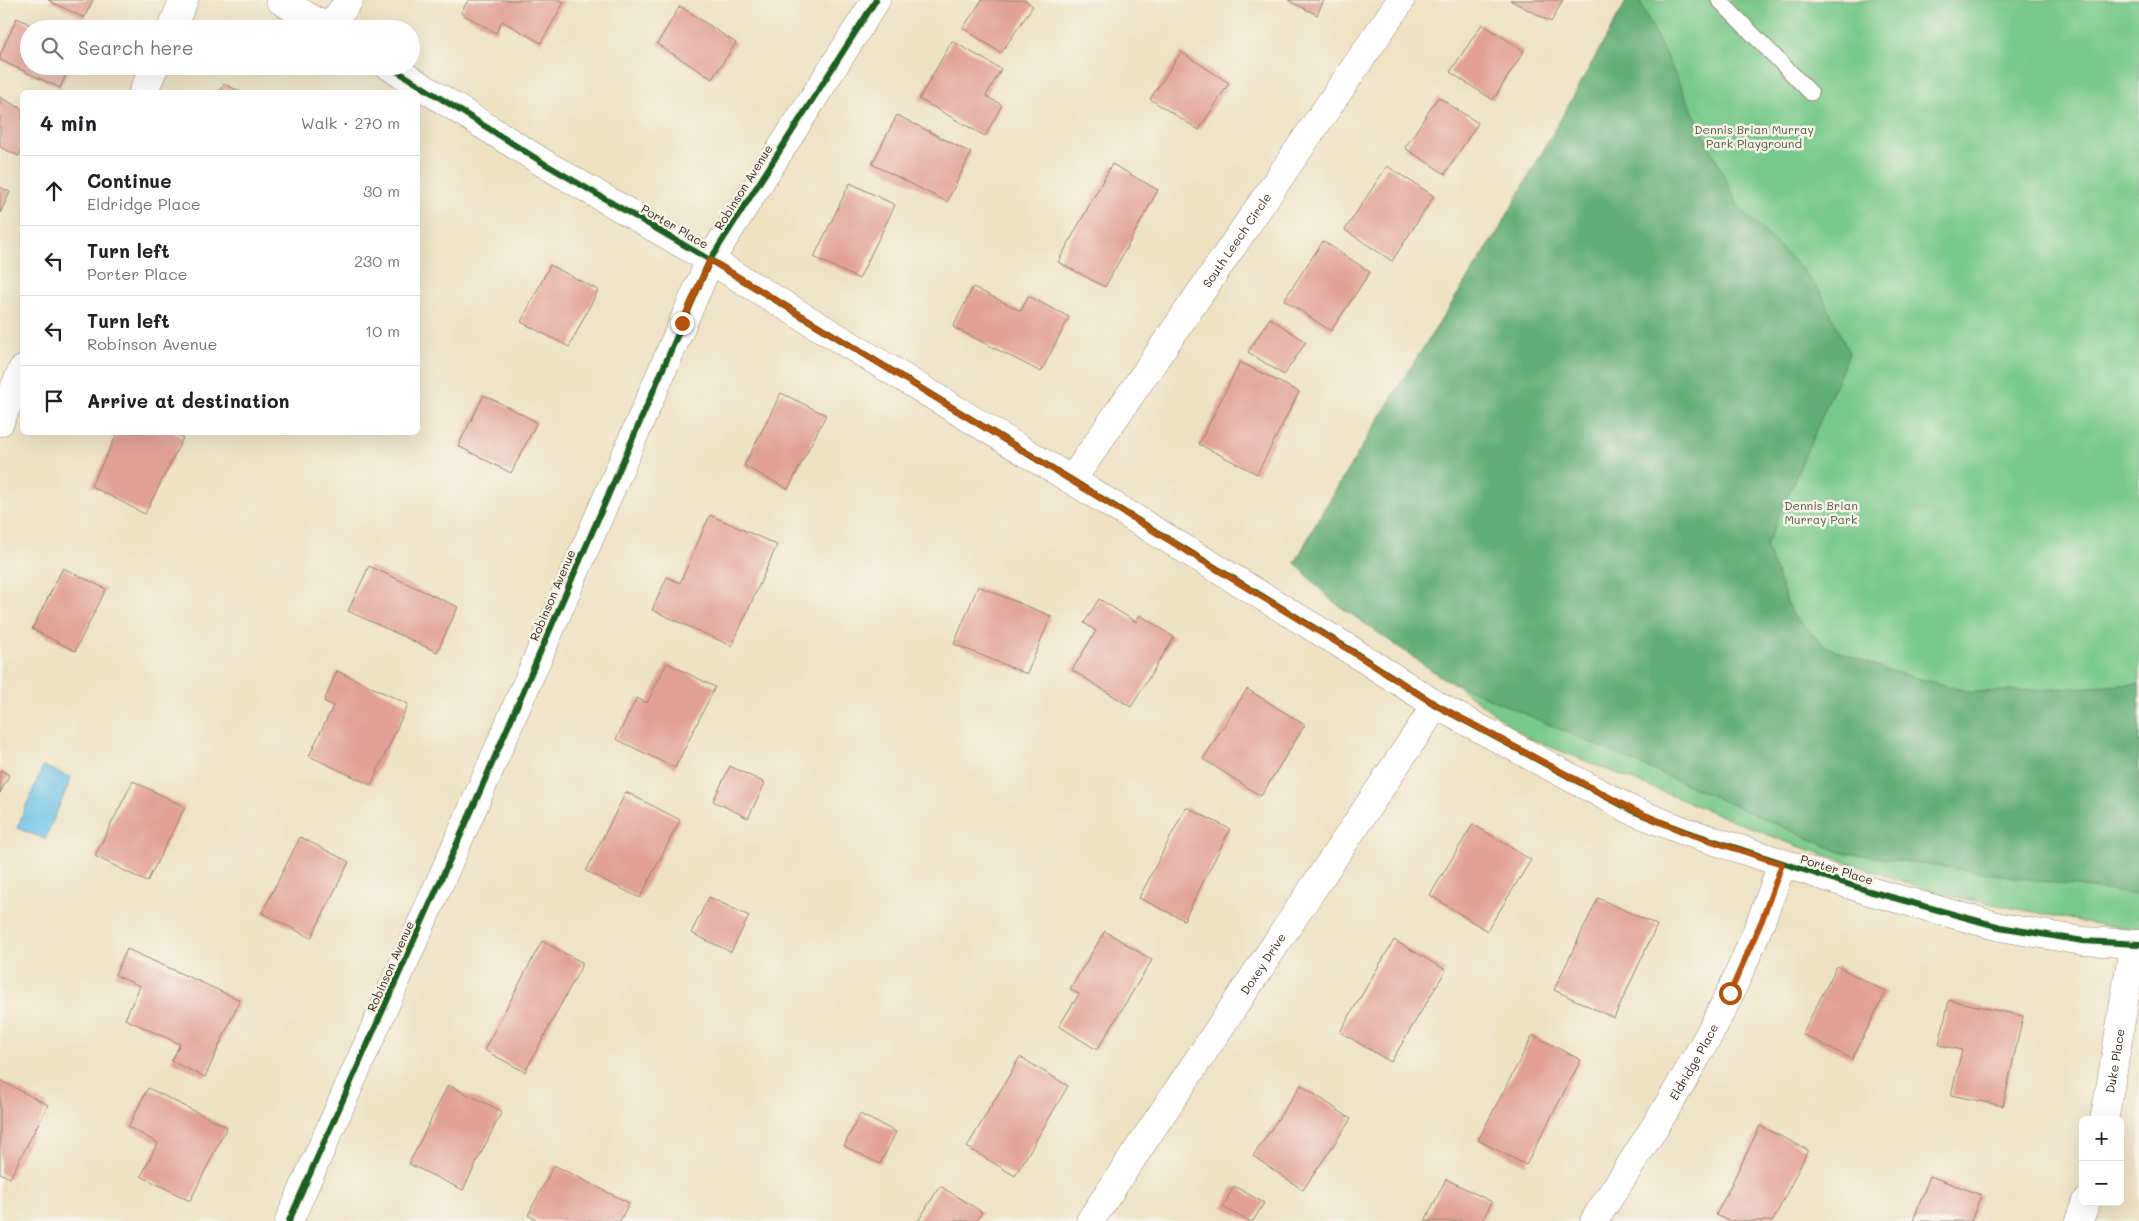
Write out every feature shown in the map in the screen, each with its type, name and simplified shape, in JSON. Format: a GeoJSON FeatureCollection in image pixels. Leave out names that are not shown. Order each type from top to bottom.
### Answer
{"type":"FeatureCollection","features":[{"type":"Feature","properties":{"kind":"street"},"geometry":{"type":"LineString","coordinates":[[175,20],[184,0]]}},
{"type":"Feature","properties":{"kind":"street"},"geometry":{"type":"LineString","coordinates":[[280,0],[314,20]]}},
{"type":"Feature","properties":{"kind":"street"},"geometry":{"type":"LineString","coordinates":[[335,20],[349,0]]}},
{"type":"Feature","properties":{"kind":"street","name":"Robinson Avenue"},"geometry":{"type":"LineString","coordinates":[[289,1221],[471,812],[710,260],[876,0]]}},
{"type":"Feature","properties":{"kind":"street","name":"South Leech Circle"},"geometry":{"type":"LineString","coordinates":[[1072,480],[1401,0]]}},
{"type":"Feature","properties":{"kind":"street"},"geometry":{"type":"LineString","coordinates":[[145,90],[151,75]]}},
{"type":"Feature","properties":{"kind":"street","name":"Porter Place"},"geometry":{"type":"LineString","coordinates":[[403,75],[545,164],[710,260],[1341,644],[1436,705],[1633,810],[1684,832],[1782,864],[1869,891],[2000,927],[2083,941],[2136,944]]}},
{"type":"Feature","properties":{"kind":"street"},"geometry":{"type":"LineString","coordinates":[[0,422],[20,375]]}},
{"type":"Feature","properties":{"kind":"street","name":"Doxey Drive"},"geometry":{"type":"LineString","coordinates":[[1090,1221],[1436,705]]}},
{"type":"Feature","properties":{"kind":"street","name":"Eldridge Place"},"geometry":{"type":"LineString","coordinates":[[1594,1221],[1669,1104],[1730,993],[1762,920],[1782,864]]}},
{"type":"Feature","properties":{"kind":"street","name":"Duke Place"},"geometry":{"type":"LineString","coordinates":[[2105,1116],[2136,944]]}},
{"type":"Feature","properties":{"kind":"street"},"geometry":{"type":"LineString","coordinates":[[2079,1221],[2085,1206]]}},
{"type":"Feature","properties":{"kind":"lane"},"geometry":{"type":"LineString","coordinates":[[1719,0],[1811,92]]}},
{"type":"Feature","properties":{"kind":"green space"},"geometry":{"type":"Polygon","coordinates":[[[1627,0],[1639,0],[1739,207],[1801,268],[1821,293],[1849,353],[1766,546],[1792,615],[1825,646],[1883,669],[1970,692],[2139,684],[2139,895],[1840,852],[1443,678],[1331,600],[1295,563],[1321,514],[1400,384],[1500,228],[1627,0]]]}},
{"type":"Feature","properties":{"kind":"green space","name":"Dennis Brian Murray Park"},"geometry":{"type":"Polygon","coordinates":[[[1639,0],[2139,0],[2139,929],[2100,925],[1941,894],[1789,843],[1526,737],[1375,625],[1694,118],[1639,0]]]}},
{"type":"Feature","properties":{"kind":"water"},"geometry":{"type":"Polygon","coordinates":[[[43,766],[71,778],[45,839],[17,828],[43,766]]]}},
{"type":"Feature","properties":{"kind":"building"},"geometry":{"type":"Polygon","coordinates":[[[48,0],[93,0],[84,18],[48,0]]]}},
{"type":"Feature","properties":{"kind":"building"},"geometry":{"type":"Polygon","coordinates":[[[468,0],[560,0],[564,2],[541,43],[502,21],[496,33],[461,13],[468,0]]]}},
{"type":"Feature","properties":{"kind":"building"},"geometry":{"type":"Polygon","coordinates":[[[982,0],[1025,0],[1033,6],[1001,53],[963,28],[982,0]]]}},
{"type":"Feature","properties":{"kind":"building"},"geometry":{"type":"Polygon","coordinates":[[[1288,0],[1324,0],[1317,15],[1288,0]]]}},
{"type":"Feature","properties":{"kind":"building"},"geometry":{"type":"Polygon","coordinates":[[[1510,0],[1563,0],[1551,22],[1510,0]]]}},
{"type":"Feature","properties":{"kind":"building"},"geometry":{"type":"Polygon","coordinates":[[[680,6],[736,43],[712,79],[657,44],[680,6]]]}},
{"type":"Feature","properties":{"kind":"building"},"geometry":{"type":"Polygon","coordinates":[[[17,18],[21,20],[20,69],[0,60],[0,55],[17,18]]]}},
{"type":"Feature","properties":{"kind":"building"},"geometry":{"type":"Polygon","coordinates":[[[1482,24],[1524,51],[1493,100],[1450,72],[1482,24]]]}},
{"type":"Feature","properties":{"kind":"building"},"geometry":{"type":"Polygon","coordinates":[[[952,41],[1001,69],[986,96],[1002,105],[985,136],[919,99],[952,41]]]}},
{"type":"Feature","properties":{"kind":"building"},"geometry":{"type":"Polygon","coordinates":[[[1181,52],[1229,83],[1199,130],[1150,99],[1181,52]]]}},
{"type":"Feature","properties":{"kind":"building"},"geometry":{"type":"Polygon","coordinates":[[[32,75],[66,75],[60,88],[32,75]]]}},
{"type":"Feature","properties":{"kind":"building"},"geometry":{"type":"Polygon","coordinates":[[[224,84],[237,90],[220,90],[224,84]]]}},
{"type":"Feature","properties":{"kind":"building"},"geometry":{"type":"Polygon","coordinates":[[[0,97],[20,108],[20,154],[19,156],[0,147],[0,97]]]}},
{"type":"Feature","properties":{"kind":"building"},"geometry":{"type":"Polygon","coordinates":[[[1438,97],[1478,123],[1445,174],[1405,148],[1438,97]]]}},
{"type":"Feature","properties":{"kind":"building"},"geometry":{"type":"Polygon","coordinates":[[[897,115],[971,153],[947,202],[872,164],[897,115]]]}},
{"type":"Feature","properties":{"kind":"building"},"geometry":{"type":"Polygon","coordinates":[[[1112,164],[1158,190],[1105,287],[1058,262],[1112,164]]]}},
{"type":"Feature","properties":{"kind":"building"},"geometry":{"type":"Polygon","coordinates":[[[1387,166],[1434,196],[1392,261],[1345,230],[1387,166]]]}},
{"type":"Feature","properties":{"kind":"building"},"geometry":{"type":"Polygon","coordinates":[[[850,183],[895,205],[859,279],[814,257],[850,183]]]}},
{"type":"Feature","properties":{"kind":"building"},"geometry":{"type":"Polygon","coordinates":[[[0,187],[10,192],[0,213],[0,187]]]}},
{"type":"Feature","properties":{"kind":"building"},"geometry":{"type":"Polygon","coordinates":[[[1323,241],[1370,272],[1331,331],[1284,300],[1323,241]]]}},
{"type":"Feature","properties":{"kind":"building"},"geometry":{"type":"Polygon","coordinates":[[[550,265],[598,290],[569,347],[521,322],[550,265]]]}},
{"type":"Feature","properties":{"kind":"building"},"geometry":{"type":"Polygon","coordinates":[[[973,287],[1021,311],[1028,296],[1069,317],[1041,372],[953,327],[973,287]]]}},
{"type":"Feature","properties":{"kind":"building"},"geometry":{"type":"Polygon","coordinates":[[[1270,318],[1306,342],[1284,375],[1248,352],[1270,318]]]}},
{"type":"Feature","properties":{"kind":"building"},"geometry":{"type":"Polygon","coordinates":[[[1240,362],[1299,392],[1257,474],[1199,444],[1240,362]]]}},
{"type":"Feature","properties":{"kind":"building"},"geometry":{"type":"Polygon","coordinates":[[[781,393],[826,415],[788,489],[744,466],[781,393]]]}},
{"type":"Feature","properties":{"kind":"building"},"geometry":{"type":"Polygon","coordinates":[[[484,395],[537,422],[511,473],[458,446],[484,395]]]}},
{"type":"Feature","properties":{"kind":"building"},"geometry":{"type":"Polygon","coordinates":[[[116,435],[178,435],[183,438],[145,514],[91,486],[116,435]]]}},
{"type":"Feature","properties":{"kind":"building"},"geometry":{"type":"Polygon","coordinates":[[[710,515],[777,545],[732,646],[652,610],[667,577],[680,583],[710,515]]]}},
{"type":"Feature","properties":{"kind":"building"},"geometry":{"type":"Polygon","coordinates":[[[369,566],[458,607],[437,652],[348,611],[369,566]]]}},
{"type":"Feature","properties":{"kind":"building"},"geometry":{"type":"Polygon","coordinates":[[[63,568],[106,589],[75,651],[32,629],[63,568]]]}},
{"type":"Feature","properties":{"kind":"building"},"geometry":{"type":"Polygon","coordinates":[[[978,586],[1051,616],[1027,674],[954,644],[978,586]]]}},
{"type":"Feature","properties":{"kind":"building"},"geometry":{"type":"Polygon","coordinates":[[[1099,599],[1136,622],[1140,615],[1174,637],[1131,707],[1072,670],[1096,631],[1084,623],[1099,599]]]}},
{"type":"Feature","properties":{"kind":"building"},"geometry":{"type":"Polygon","coordinates":[[[667,663],[715,687],[675,768],[616,739],[637,698],[647,703],[667,663]]]}},
{"type":"Feature","properties":{"kind":"building"},"geometry":{"type":"Polygon","coordinates":[[[337,671],[408,704],[371,785],[309,756],[333,706],[324,701],[337,671]]]}},
{"type":"Feature","properties":{"kind":"building"},"geometry":{"type":"Polygon","coordinates":[[[1247,689],[1305,725],[1261,796],[1203,759],[1247,689]]]}},
{"type":"Feature","properties":{"kind":"building"},"geometry":{"type":"Polygon","coordinates":[[[730,766],[765,783],[748,818],[713,801],[730,766]]]}},
{"type":"Feature","properties":{"kind":"building"},"geometry":{"type":"Polygon","coordinates":[[[0,770],[9,775],[0,793],[0,770]]]}},
{"type":"Feature","properties":{"kind":"building"},"geometry":{"type":"Polygon","coordinates":[[[133,781],[185,807],[147,882],[95,856],[133,781]]]}},
{"type":"Feature","properties":{"kind":"building"},"geometry":{"type":"Polygon","coordinates":[[[626,792],[680,820],[640,898],[586,871],[626,792]]]}},
{"type":"Feature","properties":{"kind":"building"},"geometry":{"type":"Polygon","coordinates":[[[1186,807],[1230,829],[1184,920],[1139,898],[1186,807]]]}},
{"type":"Feature","properties":{"kind":"building"},"geometry":{"type":"Polygon","coordinates":[[[1473,824],[1531,860],[1487,931],[1430,895],[1473,824]]]}},
{"type":"Feature","properties":{"kind":"building"},"geometry":{"type":"Polygon","coordinates":[[[300,837],[349,862],[311,938],[262,913],[300,837]]]}},
{"type":"Feature","properties":{"kind":"building"},"geometry":{"type":"Polygon","coordinates":[[[709,897],[749,916],[731,952],[691,933],[709,897]]]}},
{"type":"Feature","properties":{"kind":"building"},"geometry":{"type":"Polygon","coordinates":[[[1598,898],[1657,925],[1614,1018],[1554,990],[1598,898]]]}},
{"type":"Feature","properties":{"kind":"building"},"geometry":{"type":"Polygon","coordinates":[[[1105,931],[1152,960],[1097,1050],[1059,1026],[1079,994],[1070,989],[1105,931]]]}},
{"type":"Feature","properties":{"kind":"building"},"geometry":{"type":"Polygon","coordinates":[[[1394,940],[1446,970],[1391,1062],[1340,1032],[1394,940]]]}},
{"type":"Feature","properties":{"kind":"building"},"geometry":{"type":"Polygon","coordinates":[[[542,941],[583,963],[525,1072],[484,1050],[542,941]]]}},
{"type":"Feature","properties":{"kind":"building"},"geometry":{"type":"Polygon","coordinates":[[[127,949],[240,1000],[205,1077],[171,1061],[180,1044],[125,1019],[140,986],[115,975],[127,949]]]}},
{"type":"Feature","properties":{"kind":"building"},"geometry":{"type":"Polygon","coordinates":[[[1837,966],[1886,992],[1852,1059],[1802,1034],[1837,966]]]}},
{"type":"Feature","properties":{"kind":"building"},"geometry":{"type":"Polygon","coordinates":[[[1949,1000],[2023,1016],[2003,1106],[1951,1095],[1962,1050],[1939,1045],[1949,1000]]]}},
{"type":"Feature","properties":{"kind":"building"},"geometry":{"type":"Polygon","coordinates":[[[1533,1035],[1581,1060],[1526,1165],[1478,1140],[1533,1035]]]}},
{"type":"Feature","properties":{"kind":"building"},"geometry":{"type":"Polygon","coordinates":[[[1020,1057],[1068,1086],[1015,1176],[967,1147],[1020,1057]]]}},
{"type":"Feature","properties":{"kind":"building"},"geometry":{"type":"Polygon","coordinates":[[[0,1080],[48,1105],[10,1178],[0,1173],[0,1080]]]}},
{"type":"Feature","properties":{"kind":"building"},"geometry":{"type":"Polygon","coordinates":[[[448,1085],[502,1111],[463,1190],[409,1164],[448,1085]]]}},
{"type":"Feature","properties":{"kind":"building"},"geometry":{"type":"Polygon","coordinates":[[[1301,1085],[1351,1119],[1303,1190],[1253,1156],[1301,1085]]]}},
{"type":"Feature","properties":{"kind":"building"},"geometry":{"type":"Polygon","coordinates":[[[148,1088],[227,1127],[190,1201],[141,1176],[158,1143],[128,1127],[148,1088]]]}},
{"type":"Feature","properties":{"kind":"building"},"geometry":{"type":"Polygon","coordinates":[[[860,1114],[896,1132],[880,1164],[844,1146],[860,1114]]]}},
{"type":"Feature","properties":{"kind":"building"},"geometry":{"type":"Polygon","coordinates":[[[1760,1126],[1808,1150],[1773,1221],[1728,1221],[1716,1215],[1760,1126]]]}},
{"type":"Feature","properties":{"kind":"building"},"geometry":{"type":"Polygon","coordinates":[[[554,1165],[629,1203],[620,1221],[540,1221],[528,1215],[554,1165]]]}},
{"type":"Feature","properties":{"kind":"building"},"geometry":{"type":"Polygon","coordinates":[[[1930,1176],[1981,1195],[1971,1221],[1913,1221],[1930,1176]]]}},
{"type":"Feature","properties":{"kind":"building"},"geometry":{"type":"Polygon","coordinates":[[[1446,1179],[1492,1202],[1482,1221],[1425,1221],[1446,1179]]]}},
{"type":"Feature","properties":{"kind":"building"},"geometry":{"type":"Polygon","coordinates":[[[940,1186],[982,1212],[976,1221],[918,1221],[940,1186]]]}},
{"type":"Feature","properties":{"kind":"building"},"geometry":{"type":"Polygon","coordinates":[[[1234,1186],[1264,1203],[1253,1221],[1248,1221],[1223,1207],[1234,1186]]]}},
{"type":"Feature","properties":{"kind":"cycle path"},"geometry":{"type":"LineString","coordinates":[[289,1221],[471,812],[710,260],[876,0]]}},
{"type":"Feature","properties":{"kind":"cycle path"},"geometry":{"type":"LineString","coordinates":[[403,75],[545,164],[710,260],[1349,649],[1436,705],[1633,811],[1684,831],[1869,891],[2000,927],[2083,941],[2139,944]]}},
{"type":"Feature","properties":{"kind":"route"},"geometry":{"type":"LineString","coordinates":[[682,323],[710,260],[1436,705],[1633,810],[1684,832],[1782,864],[1762,920],[1730,993]]}},
{"type":"Feature","properties":{"kind":"park label","name":"Dennis Brian Murray Park Playground"},"geometry":{"type":"Point","coordinates":[1754,136]}}]}
